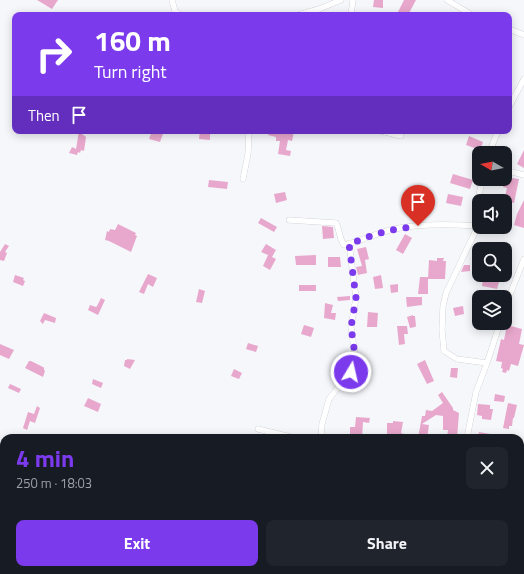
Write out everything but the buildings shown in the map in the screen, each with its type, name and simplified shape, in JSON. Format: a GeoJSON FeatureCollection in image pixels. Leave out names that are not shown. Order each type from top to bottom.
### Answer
{"type":"FeatureCollection","features":[{"type":"Feature","properties":{"kind":"street"},"geometry":{"type":"LineString","coordinates":[[172,0],[176,12]]}},
{"type":"Feature","properties":{"kind":"street"},"geometry":{"type":"LineString","coordinates":[[308,12],[341,0]]}},
{"type":"Feature","properties":{"kind":"street"},"geometry":{"type":"LineString","coordinates":[[351,12],[353,0]]}},
{"type":"Feature","properties":{"kind":"street"},"geometry":{"type":"LineString","coordinates":[[447,0],[467,12]]}},
{"type":"Feature","properties":{"kind":"street"},"geometry":{"type":"LineString","coordinates":[[512,30],[524,35]]}},
{"type":"Feature","properties":{"kind":"street"},"geometry":{"type":"LineString","coordinates":[[512,101],[524,79]]}},
{"type":"Feature","properties":{"kind":"street"},"geometry":{"type":"LineString","coordinates":[[243,179],[248,154],[249,134]]}},
{"type":"Feature","properties":{"kind":"street"},"geometry":{"type":"LineString","coordinates":[[393,134],[401,136]]}},
{"type":"Feature","properties":{"kind":"street"},"geometry":{"type":"LineString","coordinates":[[492,146],[497,134]]}},
{"type":"Feature","properties":{"kind":"street"},"geometry":{"type":"LineString","coordinates":[[512,172],[524,175]]}},
{"type":"Feature","properties":{"kind":"street"},"geometry":{"type":"LineString","coordinates":[[289,220],[336,223],[340,229],[341,241],[344,245],[383,232],[418,226],[449,224],[472,226]]}},
{"type":"Feature","properties":{"kind":"street"},"geometry":{"type":"LineString","coordinates":[[474,234],[446,293],[443,306],[442,330],[444,351],[457,359],[487,363]]}},
{"type":"Feature","properties":{"kind":"street"},"geometry":{"type":"LineString","coordinates":[[321,434],[322,424],[329,399],[351,372],[355,355],[351,327],[356,298],[349,244]]}},
{"type":"Feature","properties":{"kind":"street"},"geometry":{"type":"LineString","coordinates":[[511,290],[524,259]]}},
{"type":"Feature","properties":{"kind":"street"},"geometry":{"type":"LineString","coordinates":[[468,434],[476,392],[498,330]]}},
{"type":"Feature","properties":{"kind":"street"},"geometry":{"type":"LineString","coordinates":[[258,429],[279,434]]}},
{"type":"Feature","properties":{"kind":"route"},"geometry":{"type":"LineString","coordinates":[[351,372],[355,355],[351,327],[356,298],[349,244],[376,234],[418,226]]}}]}
